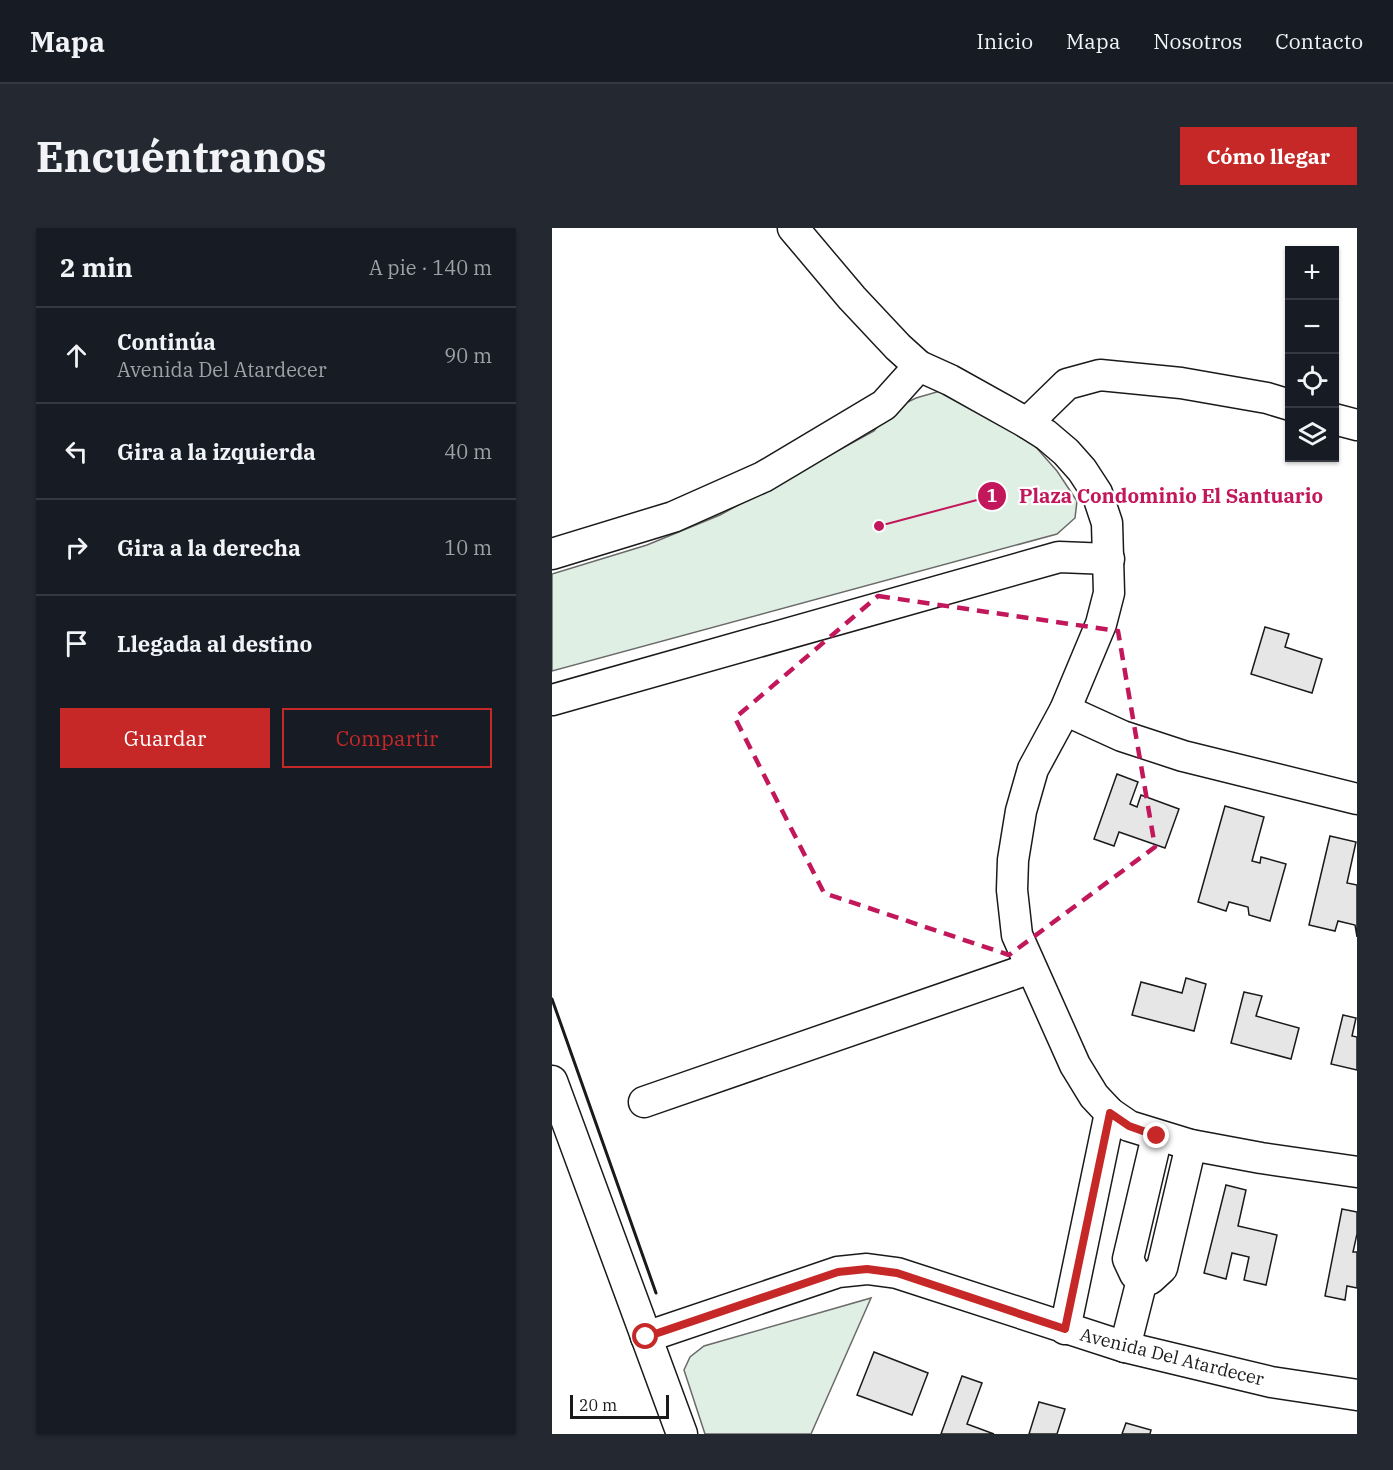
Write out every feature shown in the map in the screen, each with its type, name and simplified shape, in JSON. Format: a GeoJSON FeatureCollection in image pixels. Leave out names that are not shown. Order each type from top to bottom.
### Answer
{"type":"FeatureCollection","features":[{"type":"Feature","properties":{"kind":"street"},"geometry":{"type":"LineString","coordinates":[[793,228],[852,298],[919,366],[950,380],[1046,435],[1082,470],[1097,493],[1107,523],[1110,559],[1109,593],[1101,624],[1065,710],[1033,769],[1016,833],[1012,890],[1017,935],[1075,1065],[1094,1096],[1110,1113],[1129,1126],[1191,1145],[1357,1172]]}},
{"type":"Feature","properties":{"kind":"street"},"geometry":{"type":"LineString","coordinates":[[552,554],[673,517],[763,477],[884,405],[919,366]]}},
{"type":"Feature","properties":{"kind":"street"},"geometry":{"type":"LineString","coordinates":[[1027,423],[1067,384],[1100,375],[1181,383],[1285,404]]}},
{"type":"Feature","properties":{"kind":"street"},"geometry":{"type":"LineString","coordinates":[[1339,420],[1357,425]]}},
{"type":"Feature","properties":{"kind":"street"},"geometry":{"type":"LineString","coordinates":[[552,700],[1059,557],[1110,559]]}},
{"type":"Feature","properties":{"kind":"street"},"geometry":{"type":"LineString","coordinates":[[1065,710],[1122,736],[1183,756],[1357,799]]}},
{"type":"Feature","properties":{"kind":"street"},"geometry":{"type":"LineString","coordinates":[[644,1102],[1031,968]]}},
{"type":"Feature","properties":{"kind":"street"},"geometry":{"type":"LineString","coordinates":[[552,1081],[682,1434]]}},
{"type":"Feature","properties":{"kind":"street"},"geometry":{"type":"LineString","coordinates":[[1065,1329],[1110,1113]]}},
{"type":"Feature","properties":{"kind":"street"},"geometry":{"type":"LineString","coordinates":[[1157,1136],[1128,1259],[1134,1274],[1142,1280],[1150,1279],[1162,1268],[1191,1145]]}},
{"type":"Feature","properties":{"kind":"street","name":"Avenida Del Atardecer"},"geometry":{"type":"LineString","coordinates":[[646,1337],[838,1272],[867,1269],[897,1273],[1125,1347],[1271,1382],[1357,1395]]}},
{"type":"Feature","properties":{"kind":"street"},"geometry":{"type":"LineString","coordinates":[[1125,1347],[1142,1280]]}},
{"type":"Feature","properties":{"kind":"highlighted area"},"geometry":{"type":"Polygon","coordinates":[[[878,596],[1118,631],[1155,847],[1009,955],[824,893],[735,718],[878,596]]]}},
{"type":"Feature","properties":{"kind":"green space"},"geometry":{"type":"Polygon","coordinates":[[[940,391],[1027,437],[1057,471],[1077,501],[1075,518],[1057,534],[552,671],[552,574],[647,545],[720,515],[874,431],[891,410],[916,398],[940,391]]]}},
{"type":"Feature","properties":{"kind":"green space"},"geometry":{"type":"Polygon","coordinates":[[[871,1298],[811,1434],[705,1434],[684,1370],[690,1357],[704,1346],[871,1298]]]}},
{"type":"Feature","properties":{"kind":"building"},"geometry":{"type":"Polygon","coordinates":[[[1265,627],[1289,634],[1285,647],[1322,659],[1312,693],[1251,674],[1265,627]]]}},
{"type":"Feature","properties":{"kind":"building"},"geometry":{"type":"Polygon","coordinates":[[[1117,774],[1138,782],[1130,804],[1137,807],[1141,795],[1179,809],[1165,848],[1119,832],[1114,846],[1094,839],[1117,774]]]}},
{"type":"Feature","properties":{"kind":"building"},"geometry":{"type":"Polygon","coordinates":[[[1225,806],[1264,817],[1252,861],[1260,863],[1261,857],[1286,864],[1270,921],[1249,915],[1248,907],[1229,902],[1226,911],[1198,902],[1225,806]]]}},
{"type":"Feature","properties":{"kind":"building"},"geometry":{"type":"Polygon","coordinates":[[[1330,836],[1356,842],[1347,883],[1357,885],[1357,937],[1355,925],[1338,921],[1335,931],[1309,925],[1330,836]]]}},
{"type":"Feature","properties":{"kind":"building"},"geometry":{"type":"Polygon","coordinates":[[[1186,978],[1206,984],[1194,1031],[1132,1015],[1141,982],[1182,993],[1186,978]]]}},
{"type":"Feature","properties":{"kind":"building"},"geometry":{"type":"Polygon","coordinates":[[[1244,992],[1262,996],[1256,1016],[1299,1028],[1291,1059],[1231,1043],[1244,992]]]}},
{"type":"Feature","properties":{"kind":"building"},"geometry":{"type":"Polygon","coordinates":[[[1343,1015],[1356,1018],[1352,1036],[1357,1037],[1357,1070],[1331,1064],[1343,1015]]]}},
{"type":"Feature","properties":{"kind":"building"},"geometry":{"type":"Polygon","coordinates":[[[1226,1185],[1246,1190],[1238,1226],[1277,1235],[1266,1285],[1244,1280],[1249,1257],[1232,1253],[1226,1279],[1204,1273],[1226,1185]]]}},
{"type":"Feature","properties":{"kind":"building"},"geometry":{"type":"Polygon","coordinates":[[[1342,1209],[1357,1212],[1357,1234],[1353,1252],[1357,1252],[1357,1288],[1347,1286],[1345,1300],[1325,1296],[1342,1209]]]}},
{"type":"Feature","properties":{"kind":"building"},"geometry":{"type":"Polygon","coordinates":[[[874,1352],[928,1373],[912,1415],[857,1395],[874,1352]]]}},
{"type":"Feature","properties":{"kind":"building"},"geometry":{"type":"Polygon","coordinates":[[[962,1376],[982,1383],[967,1424],[994,1434],[941,1434],[962,1376]]]}},
{"type":"Feature","properties":{"kind":"building"},"geometry":{"type":"Polygon","coordinates":[[[1039,1402],[1065,1409],[1057,1434],[1029,1434],[1039,1402]]]}},
{"type":"Feature","properties":{"kind":"building"},"geometry":{"type":"Polygon","coordinates":[[[1126,1423],[1151,1430],[1150,1434],[1122,1434],[1126,1423]]]}},
{"type":"Feature","properties":{"kind":"wall"},"geometry":{"type":"LineString","coordinates":[[552,999],[656,1293]]}},
{"type":"Feature","properties":{"kind":"place","name":"Plaza Condominio El Santuario"},"geometry":{"type":"Point","coordinates":[879,526]}},
{"type":"Feature","properties":{"kind":"route"},"geometry":{"type":"LineString","coordinates":[[646,1337],[838,1272],[867,1269],[897,1273],[1065,1329],[1110,1113],[1129,1126],[1157,1136]]}}]}
